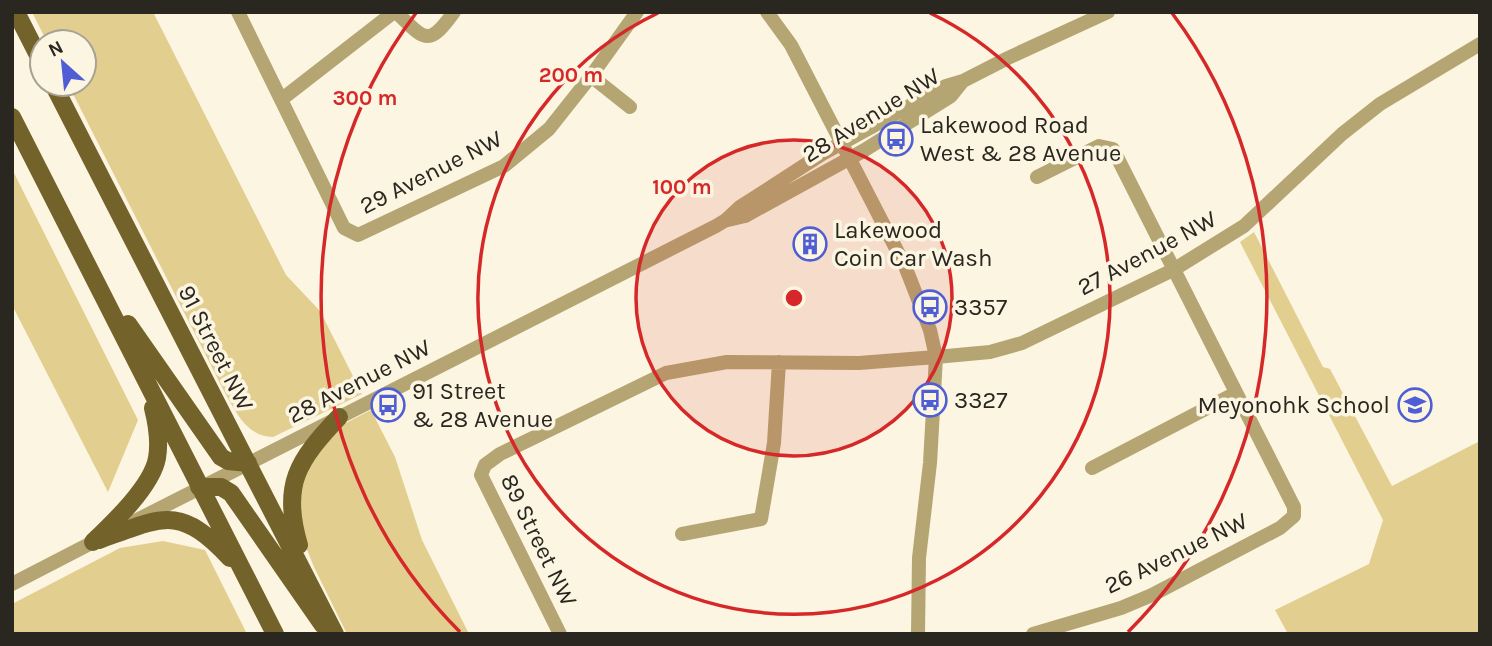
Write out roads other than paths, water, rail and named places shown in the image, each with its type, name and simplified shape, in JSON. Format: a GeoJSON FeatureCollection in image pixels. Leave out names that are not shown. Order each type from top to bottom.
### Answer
{"type":"FeatureCollection","features":[{"type":"Feature","properties":{"kind":"main road"},"geometry":{"type":"LineString","coordinates":[[16,12],[28,36]]}},
{"type":"Feature","properties":{"kind":"main road","name":"91 Street NW"},"geometry":{"type":"LineString","coordinates":[[60,98],[335,634]]}},
{"type":"Feature","properties":{"kind":"main road"},"geometry":{"type":"LineString","coordinates":[[12,117],[275,634]]}},
{"type":"Feature","properties":{"kind":"main road"},"geometry":{"type":"LineString","coordinates":[[104,298],[125,320],[221,457],[228,461],[248,463]]}},
{"type":"Feature","properties":{"kind":"main road"},"geometry":{"type":"LineString","coordinates":[[93,542],[121,516],[157,461],[157,427],[147,383]]}},
{"type":"Feature","properties":{"kind":"main road"},"geometry":{"type":"LineString","coordinates":[[315,591],[295,533],[292,510],[294,482],[308,452],[339,417]]}},
{"type":"Feature","properties":{"kind":"main road"},"geometry":{"type":"LineString","coordinates":[[200,487],[221,487],[231,493],[329,634]]}},
{"type":"Feature","properties":{"kind":"main road"},"geometry":{"type":"LineString","coordinates":[[93,542],[153,521],[178,521],[203,531],[243,572]]}},
{"type":"Feature","properties":{"kind":"street"},"geometry":{"type":"LineString","coordinates":[[238,12],[282,99],[395,12],[422,36],[439,32],[454,12]]}},
{"type":"Feature","properties":{"kind":"street","name":"29 Avenue NW"},"geometry":{"type":"LineString","coordinates":[[282,99],[344,228],[358,235],[504,166],[549,129],[637,12]]}},
{"type":"Feature","properties":{"kind":"street"},"geometry":{"type":"LineString","coordinates":[[767,12],[792,45],[842,142],[905,266],[930,330],[936,357],[930,463],[919,558],[918,634]]}},
{"type":"Feature","properties":{"kind":"street","name":"28 Avenue NW"},"geometry":{"type":"LineString","coordinates":[[726,220],[740,207],[842,142],[946,86],[963,81],[1108,12]]}},
{"type":"Feature","properties":{"kind":"street","name":"27 Avenue NW"},"geometry":{"type":"LineString","coordinates":[[485,465],[500,454],[667,373],[727,362],[859,363],[936,357],[990,352],[1022,343],[1172,270],[1244,226],[1342,134],[1380,104],[1480,44]]}},
{"type":"Feature","properties":{"kind":"street"},"geometry":{"type":"LineString","coordinates":[[591,76],[630,107]]}},
{"type":"Feature","properties":{"kind":"street","name":"28 Avenue NW"},"geometry":{"type":"LineString","coordinates":[[12,584],[726,220],[745,216],[850,158],[951,96],[963,81]]}},
{"type":"Feature","properties":{"kind":"street"},"geometry":{"type":"LineString","coordinates":[[1037,177],[1099,146],[1113,149],[1236,393],[1092,468]]}},
{"type":"Feature","properties":{"kind":"street"},"geometry":{"type":"LineString","coordinates":[[682,534],[761,519],[774,443],[779,362]]}},
{"type":"Feature","properties":{"kind":"street","name":"26 Avenue NW"},"geometry":{"type":"LineString","coordinates":[[1033,634],[1121,608],[1152,595],[1280,528],[1294,516],[1294,507],[1236,393]]}},
{"type":"Feature","properties":{"kind":"street","name":"89 Street NW"},"geometry":{"type":"LineString","coordinates":[[485,465],[481,475],[560,634]]}},
{"type":"Feature","properties":{"kind":"place","name":"Lakewood Road West & 28 Avenue"},"geometry":{"type":"Point","coordinates":[896,139]}},
{"type":"Feature","properties":{"kind":"place","name":"Lakewood Coin Car Wash"},"geometry":{"type":"Point","coordinates":[810,244]}},
{"type":"Feature","properties":{"kind":"place","name":"3357"},"geometry":{"type":"Point","coordinates":[930,307]}},
{"type":"Feature","properties":{"kind":"place","name":"3327"},"geometry":{"type":"Point","coordinates":[930,400]}},
{"type":"Feature","properties":{"kind":"place","name":"91 Street & 28 Avenue"},"geometry":{"type":"Point","coordinates":[388,405]}},
{"type":"Feature","properties":{"kind":"place","name":"Meyonohk School"},"geometry":{"type":"Point","coordinates":[1415,405]}}]}
